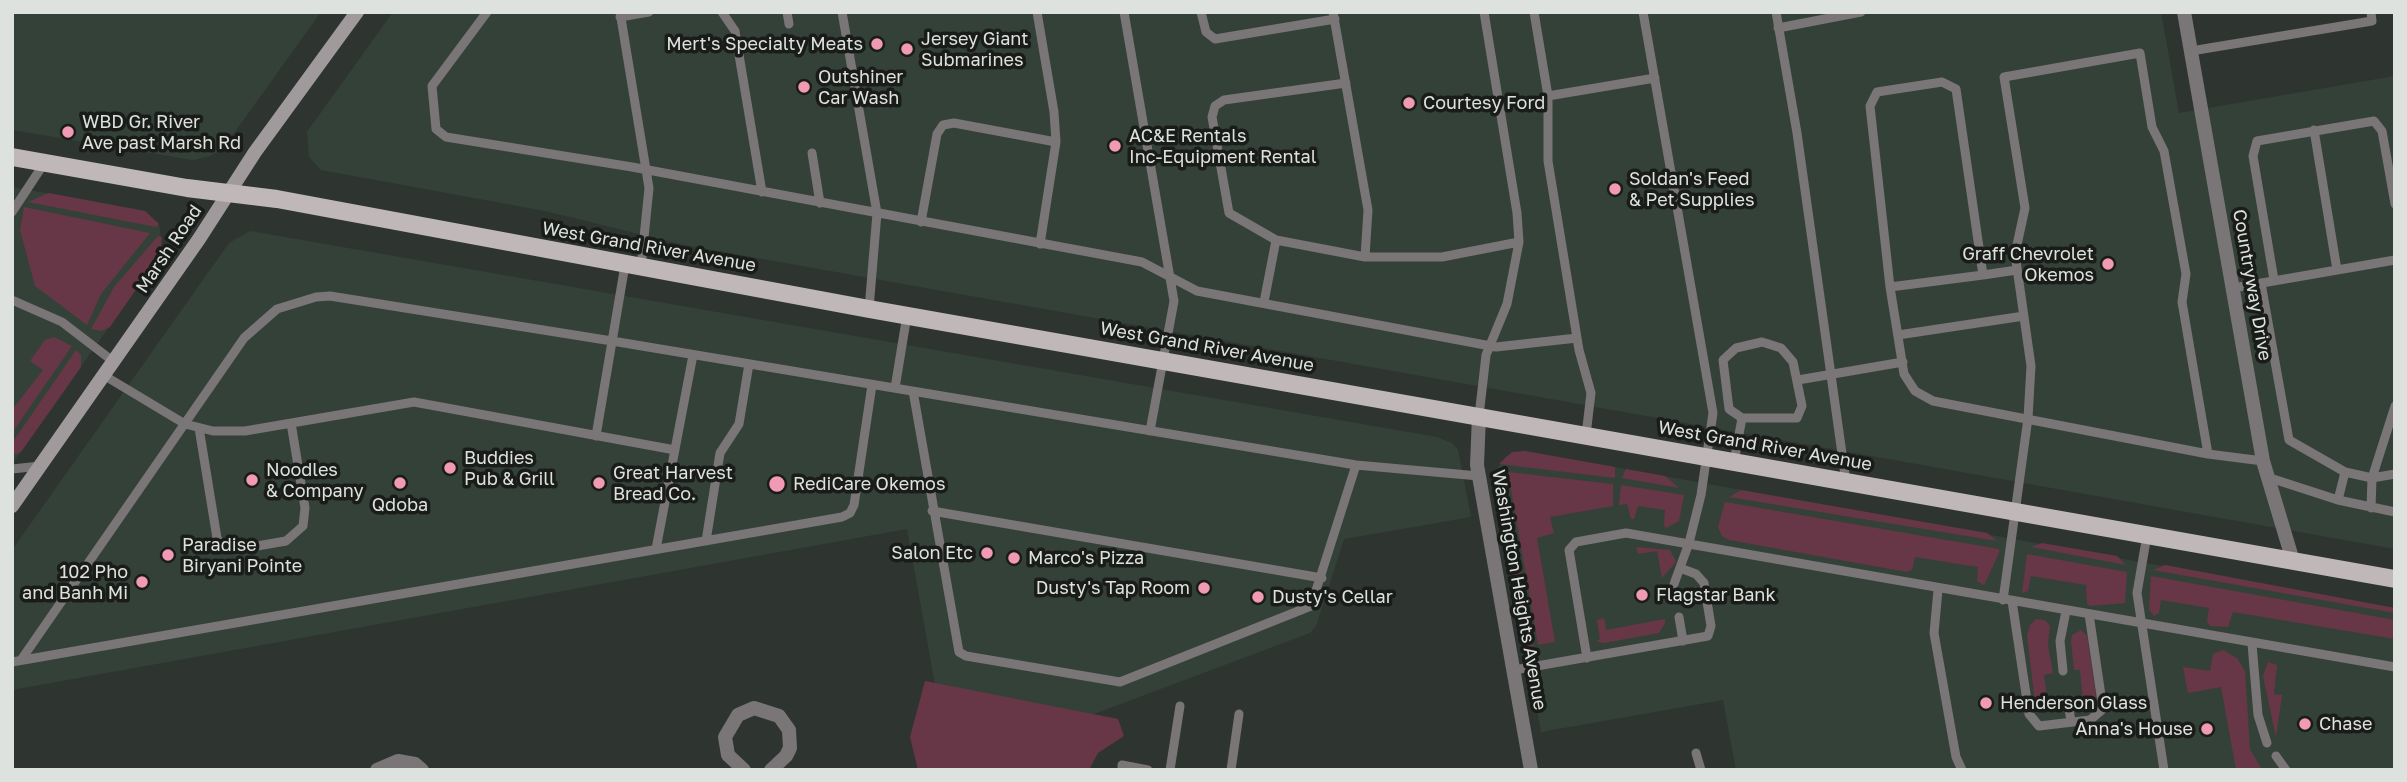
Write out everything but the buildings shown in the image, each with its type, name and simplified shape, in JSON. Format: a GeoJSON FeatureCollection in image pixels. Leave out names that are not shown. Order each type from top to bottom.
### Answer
{"type":"FeatureCollection","features":[{"type":"Feature","properties":{"kind":"main road","name":"West Grand River Avenue"},"geometry":{"type":"LineString","coordinates":[[12,157],[276,199],[869,309],[2395,579]]}},
{"type":"Feature","properties":{"kind":"street","name":"Marsh Road"},"geometry":{"type":"LineString","coordinates":[[12,506],[357,12]]}},
{"type":"Feature","properties":{"kind":"street","name":"Countryway Drive"},"geometry":{"type":"LineString","coordinates":[[2184,12],[2263,461],[2294,561]]}},
{"type":"Feature","properties":{"kind":"street","name":"Washington Heights Avenue"},"geometry":{"type":"LineString","coordinates":[[1479,416],[1479,476],[1531,770]]}},
{"type":"Feature","properties":{"kind":"street"},"geometry":{"type":"LineString","coordinates":[[744,770],[729,755],[725,737],[732,721],[754,708],[771,711],[785,722],[790,748],[780,768]]}},
{"type":"Feature","properties":{"kind":"street"},"geometry":{"type":"LineString","coordinates":[[377,770],[398,761],[415,764],[422,770]]}},
{"type":"Feature","properties":{"kind":"lane"},"geometry":{"type":"LineString","coordinates":[[487,12],[432,86],[434,125],[439,133],[446,137],[646,170],[1142,262],[1197,291],[1489,345],[1511,347],[1577,338]]}},
{"type":"Feature","properties":{"kind":"lane"},"geometry":{"type":"LineString","coordinates":[[596,436],[612,341],[649,201],[620,15],[649,12]]}},
{"type":"Feature","properties":{"kind":"lane"},"geometry":{"type":"LineString","coordinates":[[722,12],[735,32],[762,192]]}},
{"type":"Feature","properties":{"kind":"lane"},"geometry":{"type":"LineString","coordinates":[[787,12],[789,24]]}},
{"type":"Feature","properties":{"kind":"lane"},"geometry":{"type":"LineString","coordinates":[[842,12],[877,213],[869,309]]}},
{"type":"Feature","properties":{"kind":"lane"},"geometry":{"type":"LineString","coordinates":[[1037,12],[1054,112],[1056,142],[1041,244]]}},
{"type":"Feature","properties":{"kind":"lane"},"geometry":{"type":"LineString","coordinates":[[1124,12],[1162,242],[1171,279],[1173,320],[1150,431]]}},
{"type":"Feature","properties":{"kind":"lane"},"geometry":{"type":"LineString","coordinates":[[1201,12],[1206,32],[1215,39],[1334,16],[1368,210],[1365,257]]}},
{"type":"Feature","properties":{"kind":"lane"},"geometry":{"type":"LineString","coordinates":[[1479,416],[1489,345],[1507,304],[1518,242],[1517,213],[1483,12]]}},
{"type":"Feature","properties":{"kind":"lane"},"geometry":{"type":"LineString","coordinates":[[1534,12],[1548,96],[1547,152],[1577,338],[1591,393],[1586,435]]}},
{"type":"Feature","properties":{"kind":"lane"},"geometry":{"type":"LineString","coordinates":[[1643,12],[1713,412],[1709,457],[1689,543],[1674,584]]}},
{"type":"Feature","properties":{"kind":"lane"},"geometry":{"type":"LineString","coordinates":[[1776,12],[1797,133],[1846,482]]}},
{"type":"Feature","properties":{"kind":"lane"},"geometry":{"type":"LineString","coordinates":[[1778,27],[1861,12]]}},
{"type":"Feature","properties":{"kind":"lane"},"geometry":{"type":"LineString","coordinates":[[2191,51],[2372,21],[2371,12]]}},
{"type":"Feature","properties":{"kind":"lane"},"geometry":{"type":"LineString","coordinates":[[2088,614],[2103,709],[2096,718],[2043,726],[2031,720],[2008,600],[2028,418],[2031,366],[2015,254],[2025,208],[2004,77],[2140,53],[2152,127],[2164,151],[2186,274],[2182,302],[2208,453]]}},
{"type":"Feature","properties":{"kind":"lane"},"geometry":{"type":"LineString","coordinates":[[1548,96],[1655,78]]}},
{"type":"Feature","properties":{"kind":"lane"},"geometry":{"type":"LineString","coordinates":[[1983,275],[1956,89],[1948,82],[1877,92],[1871,100],[1890,287],[1905,374],[1915,391],[1933,401],[2263,461]]}},
{"type":"Feature","properties":{"kind":"lane"},"geometry":{"type":"LineString","coordinates":[[1346,83],[1224,100],[1213,111],[1227,209],[1276,240],[1365,257],[1442,257],[1518,242]]}},
{"type":"Feature","properties":{"kind":"lane"},"geometry":{"type":"LineString","coordinates":[[2274,281],[2253,156],[2254,145],[2261,139],[2369,120],[2378,123],[2382,131],[2395,204]]}},
{"type":"Feature","properties":{"kind":"lane"},"geometry":{"type":"LineString","coordinates":[[921,222],[937,134],[943,125],[954,123],[1056,142]]}},
{"type":"Feature","properties":{"kind":"lane"},"geometry":{"type":"LineString","coordinates":[[2314,130],[2337,270]]}},
{"type":"Feature","properties":{"kind":"lane"},"geometry":{"type":"LineString","coordinates":[[811,153],[820,203]]}},
{"type":"Feature","properties":{"kind":"lane"},"geometry":{"type":"LineString","coordinates":[[12,212],[45,162]]}},
{"type":"Feature","properties":{"kind":"lane"},"geometry":{"type":"LineString","coordinates":[[1264,302],[1276,240]]}},
{"type":"Feature","properties":{"kind":"lane"},"geometry":{"type":"LineString","coordinates":[[2233,288],[2395,260]]}},
{"type":"Feature","properties":{"kind":"lane"},"geometry":{"type":"LineString","coordinates":[[1890,287],[2018,270]]}},
{"type":"Feature","properties":{"kind":"lane"},"geometry":{"type":"LineString","coordinates":[[2261,283],[2287,435],[2295,445],[2345,472],[2372,478],[2395,474]]}},
{"type":"Feature","properties":{"kind":"lane"},"geometry":{"type":"LineString","coordinates":[[16,661],[244,338],[277,309],[302,299],[330,296],[1356,465],[1479,476]]}},
{"type":"Feature","properties":{"kind":"lane"},"geometry":{"type":"LineString","coordinates":[[12,300],[62,322],[114,362]]}},
{"type":"Feature","properties":{"kind":"lane"},"geometry":{"type":"LineString","coordinates":[[895,388],[907,315]]}},
{"type":"Feature","properties":{"kind":"lane"},"geometry":{"type":"LineString","coordinates":[[1898,335],[2024,316]]}},
{"type":"Feature","properties":{"kind":"lane"},"geometry":{"type":"LineString","coordinates":[[1755,343],[1775,345],[1789,356],[1798,380],[1802,406],[1797,418],[1742,418],[1728,407],[1722,364],[1731,351],[1755,343]]}},
{"type":"Feature","properties":{"kind":"lane"},"geometry":{"type":"LineString","coordinates":[[656,550],[693,355]]}},
{"type":"Feature","properties":{"kind":"lane"},"geometry":{"type":"LineString","coordinates":[[1798,380],[1903,362]]}},
{"type":"Feature","properties":{"kind":"lane"},"geometry":{"type":"LineString","coordinates":[[706,541],[720,453],[739,424],[749,364]]}},
{"type":"Feature","properties":{"kind":"lane"},"geometry":{"type":"LineString","coordinates":[[105,376],[185,424],[229,432],[414,402],[675,450]]}},
{"type":"Feature","properties":{"kind":"lane"},"geometry":{"type":"LineString","coordinates":[[16,661],[842,517],[850,513],[854,505],[872,385]]}},
{"type":"Feature","properties":{"kind":"lane"},"geometry":{"type":"LineString","coordinates":[[913,391],[955,644],[959,652],[966,656],[1126,682],[1305,610],[1313,604],[1356,465]]}},
{"type":"Feature","properties":{"kind":"lane"},"geometry":{"type":"LineString","coordinates":[[2371,508],[2372,478],[2395,406]]}},
{"type":"Feature","properties":{"kind":"lane"},"geometry":{"type":"LineString","coordinates":[[1734,461],[1742,418]]}},
{"type":"Feature","properties":{"kind":"lane"},"geometry":{"type":"LineString","coordinates":[[199,428],[219,543],[234,550],[282,542],[300,530],[306,513],[291,423]]}},
{"type":"Feature","properties":{"kind":"lane"},"geometry":{"type":"LineString","coordinates":[[12,470],[40,467]]}},
{"type":"Feature","properties":{"kind":"lane"},"geometry":{"type":"LineString","coordinates":[[2338,500],[2345,472]]}},
{"type":"Feature","properties":{"kind":"lane"},"geometry":{"type":"LineString","coordinates":[[2267,477],[2338,500],[2395,512]]}},
{"type":"Feature","properties":{"kind":"lane"},"geometry":{"type":"LineString","coordinates":[[932,511],[1322,578]]}},
{"type":"Feature","properties":{"kind":"lane"},"geometry":{"type":"LineString","coordinates":[[1587,658],[1569,554],[1572,544],[1626,533],[1938,590],[2395,667]]}},
{"type":"Feature","properties":{"kind":"lane"},"geometry":{"type":"LineString","coordinates":[[2147,535],[2138,582],[2141,623],[2164,770]]}},
{"type":"Feature","properties":{"kind":"lane"},"geometry":{"type":"LineString","coordinates":[[1514,670],[1708,636],[1712,629],[1704,583],[1696,574],[1680,568]]}},
{"type":"Feature","properties":{"kind":"lane"},"geometry":{"type":"LineString","coordinates":[[1938,590],[1934,633],[1956,757],[1962,770]]}},
{"type":"Feature","properties":{"kind":"lane"},"geometry":{"type":"LineString","coordinates":[[2063,671],[2060,642],[2066,611]]}},
{"type":"Feature","properties":{"kind":"lane"},"geometry":{"type":"LineString","coordinates":[[1679,617],[1683,640]]}},
{"type":"Feature","properties":{"kind":"lane"},"geometry":{"type":"LineString","coordinates":[[2252,644],[2258,715],[2267,743]]}},
{"type":"Feature","properties":{"kind":"lane"},"geometry":{"type":"LineString","coordinates":[[2068,701],[2071,722]]}},
{"type":"Feature","properties":{"kind":"lane"},"geometry":{"type":"LineString","coordinates":[[1170,770],[1180,706]]}},
{"type":"Feature","properties":{"kind":"lane"},"geometry":{"type":"LineString","coordinates":[[1231,770],[1239,714]]}},
{"type":"Feature","properties":{"kind":"lane"},"geometry":{"type":"LineString","coordinates":[[1696,753],[1701,770]]}},
{"type":"Feature","properties":{"kind":"lane"},"geometry":{"type":"LineString","coordinates":[[2276,756],[2286,770]]}},
{"type":"Feature","properties":{"kind":"lane"},"geometry":{"type":"LineString","coordinates":[[1122,770],[1122,765],[1148,770]]}},
{"type":"Feature","properties":{"kind":"shaded area"},"geometry":{"type":"Polygon","coordinates":[[[12,12],[321,12],[224,147],[210,156],[193,160],[12,130],[12,12]]]}},
{"type":"Feature","properties":{"kind":"shaded area"},"geometry":{"type":"Polygon","coordinates":[[[393,12],[2161,12],[2179,113],[2395,76],[2395,549],[684,245],[545,211],[321,170],[309,157],[307,132],[393,12]]]}},
{"type":"Feature","properties":{"kind":"shaded area"},"geometry":{"type":"Polygon","coordinates":[[[12,187],[145,211],[159,224],[162,247],[160,255],[12,464],[12,187]]]}},
{"type":"Feature","properties":{"kind":"shaded area"},"geometry":{"type":"Polygon","coordinates":[[[49,193],[145,211],[159,224],[156,227],[28,202],[49,193]]]}},
{"type":"Feature","properties":{"kind":"shaded area"},"geometry":{"type":"Polygon","coordinates":[[[24,207],[150,233],[101,294],[87,325],[35,286],[20,230],[24,207]]]}},
{"type":"Feature","properties":{"kind":"shaded area"},"geometry":{"type":"Polygon","coordinates":[[[250,231],[1437,437],[1452,443],[1458,450],[1471,517],[1344,539],[1316,626],[1310,633],[950,768],[907,529],[12,690],[12,550],[229,243],[250,231]]]}},
{"type":"Feature","properties":{"kind":"shaded area"},"geometry":{"type":"Polygon","coordinates":[[[158,236],[162,237],[160,255],[110,327],[101,331],[91,329],[114,287],[158,236]]]}},
{"type":"Feature","properties":{"kind":"shaded area"},"geometry":{"type":"Polygon","coordinates":[[[54,337],[72,346],[12,433],[12,410],[43,370],[30,361],[45,340],[54,337]]]}},
{"type":"Feature","properties":{"kind":"shaded area"},"geometry":{"type":"Polygon","coordinates":[[[76,350],[81,355],[81,367],[21,452],[12,455],[12,443],[76,350]]]}},
{"type":"Feature","properties":{"kind":"shaded area"},"geometry":{"type":"Polygon","coordinates":[[[1525,451],[2395,608],[2395,770],[1736,770],[1723,700],[1541,732],[1496,477],[1497,469],[1506,456],[1525,451]]]}},
{"type":"Feature","properties":{"kind":"shaded area"},"geometry":{"type":"Polygon","coordinates":[[[1525,451],[1615,467],[1615,478],[1499,464],[1512,452],[1525,451]]]}},
{"type":"Feature","properties":{"kind":"shaded area"},"geometry":{"type":"Polygon","coordinates":[[[1626,469],[1665,476],[1679,488],[1622,478],[1626,469]]]}},
{"type":"Feature","properties":{"kind":"shaded area"},"geometry":{"type":"Polygon","coordinates":[[[1497,471],[1503,471],[1535,655],[1526,646],[1497,471]]]}},
{"type":"Feature","properties":{"kind":"shaded area"},"geometry":{"type":"Polygon","coordinates":[[[1508,472],[1613,484],[1613,506],[1550,517],[1554,533],[1537,538],[1555,642],[1538,645],[1508,472]]]}},
{"type":"Feature","properties":{"kind":"shaded area"},"geometry":{"type":"Polygon","coordinates":[[[1621,485],[1684,495],[1679,521],[1666,528],[1665,510],[1638,506],[1634,519],[1631,519],[1627,504],[1619,505],[1621,485]]]}},
{"type":"Feature","properties":{"kind":"shaded area"},"geometry":{"type":"Polygon","coordinates":[[[1741,490],[1987,533],[1997,541],[1729,497],[1741,490]]]}},
{"type":"Feature","properties":{"kind":"shaded area"},"geometry":{"type":"Polygon","coordinates":[[[1725,502],[1999,549],[1999,553],[1984,585],[1977,581],[1978,567],[1915,557],[1912,570],[1907,572],[1729,540],[1722,536],[1718,527],[1725,502]]]}},
{"type":"Feature","properties":{"kind":"shaded area"},"geometry":{"type":"Polygon","coordinates":[[[2042,543],[2117,556],[2126,565],[2031,547],[2042,543]]]}},
{"type":"Feature","properties":{"kind":"shaded area"},"geometry":{"type":"Polygon","coordinates":[[[1636,547],[1670,550],[1676,562],[1662,578],[1657,551],[1638,554],[1636,547]]]}},
{"type":"Feature","properties":{"kind":"shaded area"},"geometry":{"type":"Polygon","coordinates":[[[2027,554],[2127,572],[2125,603],[2090,606],[2087,603],[2086,585],[2031,576],[2028,591],[2022,593],[2027,554]]]}},
{"type":"Feature","properties":{"kind":"shaded area"},"geometry":{"type":"Polygon","coordinates":[[[2165,565],[2395,608],[2395,613],[2153,570],[2165,565]]]}},
{"type":"Feature","properties":{"kind":"shaded area"},"geometry":{"type":"Polygon","coordinates":[[[2151,576],[2395,620],[2395,639],[2233,612],[2228,627],[2210,626],[2207,621],[2209,608],[2161,600],[2159,613],[2154,616],[2149,610],[2151,576]]]}},
{"type":"Feature","properties":{"kind":"shaded area"},"geometry":{"type":"Polygon","coordinates":[[[1604,618],[1606,630],[1665,619],[1665,623],[1659,633],[1604,643],[1596,641],[1600,639],[1597,620],[1604,618]]]}},
{"type":"Feature","properties":{"kind":"shaded area"},"geometry":{"type":"Polygon","coordinates":[[[2036,619],[2045,620],[2050,626],[2048,645],[2053,673],[2044,675],[2048,704],[2057,703],[2057,707],[2048,712],[2039,709],[2035,702],[2027,636],[2030,625],[2036,619]]]}},
{"type":"Feature","properties":{"kind":"shaded area"},"geometry":{"type":"Polygon","coordinates":[[[2081,630],[2087,636],[2096,696],[2089,705],[2083,701],[2080,670],[2074,670],[2071,642],[2072,635],[2081,630]]]}},
{"type":"Feature","properties":{"kind":"shaded area"},"geometry":{"type":"Polygon","coordinates":[[[2223,650],[2237,658],[2245,671],[2250,749],[2262,770],[2236,770],[2221,687],[2188,693],[2183,667],[2210,671],[2213,654],[2223,650]]]}},
{"type":"Feature","properties":{"kind":"shaded area"},"geometry":{"type":"Polygon","coordinates":[[[2268,662],[2277,665],[2274,694],[2282,695],[2276,737],[2263,676],[2268,662]]]}},
{"type":"Feature","properties":{"kind":"shaded area"},"geometry":{"type":"Polygon","coordinates":[[[925,681],[1118,719],[1124,736],[1098,753],[1089,770],[918,770],[910,737],[925,681]]]}},
{"type":"Feature","properties":{"kind":"place","name":"Mert's Specialty Meats"},"geometry":{"type":"Point","coordinates":[877,44]}},
{"type":"Feature","properties":{"kind":"place","name":"Jersey Giant Submarines"},"geometry":{"type":"Point","coordinates":[907,49]}},
{"type":"Feature","properties":{"kind":"place","name":"Outshiner Car Wash"},"geometry":{"type":"Point","coordinates":[804,87]}},
{"type":"Feature","properties":{"kind":"place","name":"Courtesy Ford"},"geometry":{"type":"Point","coordinates":[1409,103]}},
{"type":"Feature","properties":{"kind":"place","name":"WBD Gr. River Ave past Marsh Rd"},"geometry":{"type":"Point","coordinates":[68,132]}},
{"type":"Feature","properties":{"kind":"place","name":"AC&E Rentals Inc-Equipment Rental"},"geometry":{"type":"Point","coordinates":[1115,146]}},
{"type":"Feature","properties":{"kind":"place","name":"Soldan's Feed & Pet Supplies"},"geometry":{"type":"Point","coordinates":[1615,189]}},
{"type":"Feature","properties":{"kind":"place","name":"Graff Chevrolet Okemos"},"geometry":{"type":"Point","coordinates":[2108,264]}},
{"type":"Feature","properties":{"kind":"place","name":"Buddies Pub & Grill"},"geometry":{"type":"Point","coordinates":[450,468]}},
{"type":"Feature","properties":{"kind":"place","name":"Noodles & Company"},"geometry":{"type":"Point","coordinates":[252,480]}},
{"type":"Feature","properties":{"kind":"place","name":"Qdoba"},"geometry":{"type":"Point","coordinates":[400,483]}},
{"type":"Feature","properties":{"kind":"place","name":"Great Harvest Bread Co."},"geometry":{"type":"Point","coordinates":[599,483]}},
{"type":"Feature","properties":{"kind":"place","name":"RediCare Okemos"},"geometry":{"type":"Point","coordinates":[777,484]}},
{"type":"Feature","properties":{"kind":"place","name":"Salon Etc"},"geometry":{"type":"Point","coordinates":[987,553]}},
{"type":"Feature","properties":{"kind":"place","name":"Paradise Biryani Pointe"},"geometry":{"type":"Point","coordinates":[168,555]}},
{"type":"Feature","properties":{"kind":"place","name":"Marco's Pizza"},"geometry":{"type":"Point","coordinates":[1014,558]}},
{"type":"Feature","properties":{"kind":"place","name":"102 Pho and Banh Mi"},"geometry":{"type":"Point","coordinates":[142,582]}},
{"type":"Feature","properties":{"kind":"place","name":"Dusty's Tap Room"},"geometry":{"type":"Point","coordinates":[1204,588]}},
{"type":"Feature","properties":{"kind":"place","name":"Flagstar Bank"},"geometry":{"type":"Point","coordinates":[1642,595]}},
{"type":"Feature","properties":{"kind":"place","name":"Dusty's Cellar"},"geometry":{"type":"Point","coordinates":[1258,597]}},
{"type":"Feature","properties":{"kind":"place","name":"Henderson Glass"},"geometry":{"type":"Point","coordinates":[1986,703]}},
{"type":"Feature","properties":{"kind":"place","name":"Chase"},"geometry":{"type":"Point","coordinates":[2305,724]}},
{"type":"Feature","properties":{"kind":"place","name":"Anna's House"},"geometry":{"type":"Point","coordinates":[2207,729]}}]}
